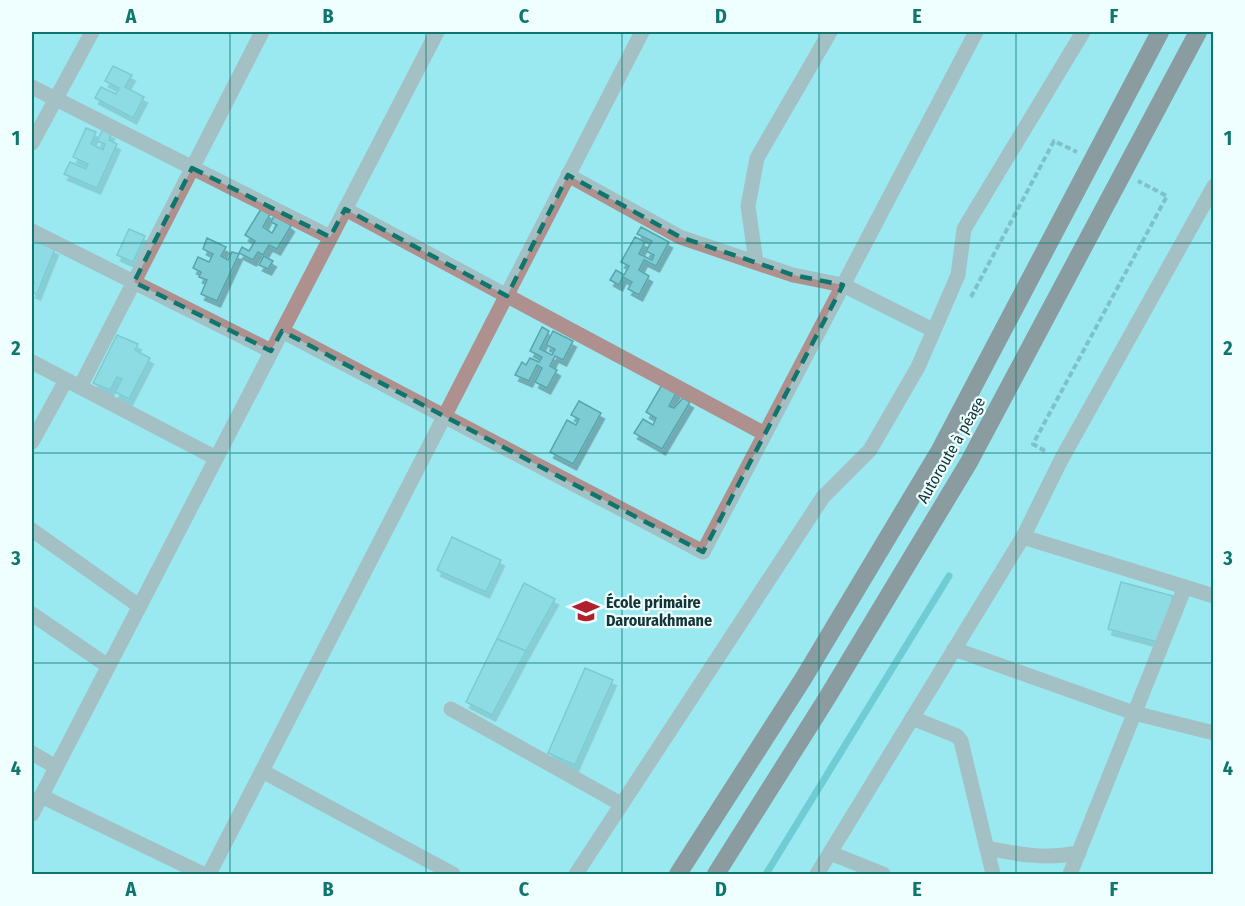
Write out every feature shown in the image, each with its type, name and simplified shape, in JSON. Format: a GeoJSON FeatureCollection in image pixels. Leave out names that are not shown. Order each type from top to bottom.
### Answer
{"type":"FeatureCollection","features":[{"type":"Feature","properties":{"kind":"highway"},"geometry":{"type":"LineString","coordinates":[[678,874],[803,679],[940,450],[1160,32]]}},
{"type":"Feature","properties":{"kind":"highway","name":"Autoroute à péage"},"geometry":{"type":"LineString","coordinates":[[716,874],[827,698],[969,462],[1198,32]]}},
{"type":"Feature","properties":{"kind":"street"},"geometry":{"type":"LineString","coordinates":[[32,143],[92,32]]}},
{"type":"Feature","properties":{"kind":"street"},"geometry":{"type":"LineString","coordinates":[[80,387],[262,32]]}},
{"type":"Feature","properties":{"kind":"street"},"geometry":{"type":"LineString","coordinates":[[32,814],[437,32]]}},
{"type":"Feature","properties":{"kind":"street"},"geometry":{"type":"LineString","coordinates":[[209,874],[642,32]]}},
{"type":"Feature","properties":{"kind":"street"},"geometry":{"type":"LineString","coordinates":[[756,262],[748,206],[757,158],[830,32]]}},
{"type":"Feature","properties":{"kind":"street"},"geometry":{"type":"LineString","coordinates":[[282,331],[703,552],[976,32]]}},
{"type":"Feature","properties":{"kind":"street"},"geometry":{"type":"LineString","coordinates":[[576,874],[823,497],[870,450],[918,367],[958,275],[964,229],[1083,32]]}},
{"type":"Feature","properties":{"kind":"street"},"geometry":{"type":"LineString","coordinates":[[32,87],[330,237]]}},
{"type":"Feature","properties":{"kind":"street"},"geometry":{"type":"LineString","coordinates":[[568,175],[680,237],[793,275],[843,285],[933,330]]}},
{"type":"Feature","properties":{"kind":"street"},"geometry":{"type":"LineString","coordinates":[[817,874],[1023,537],[1061,460],[1214,186]]}},
{"type":"Feature","properties":{"kind":"street"},"geometry":{"type":"LineString","coordinates":[[345,209],[765,434]]}},
{"type":"Feature","properties":{"kind":"street"},"geometry":{"type":"LineString","coordinates":[[32,231],[271,351]]}},
{"type":"Feature","properties":{"kind":"street"},"geometry":{"type":"LineString","coordinates":[[32,362],[216,458]]}},
{"type":"Feature","properties":{"kind":"street"},"geometry":{"type":"LineString","coordinates":[[32,442],[66,380]]}},
{"type":"Feature","properties":{"kind":"street"},"geometry":{"type":"LineString","coordinates":[[32,530],[139,606]]}},
{"type":"Feature","properties":{"kind":"street"},"geometry":{"type":"LineString","coordinates":[[1023,537],[1214,596]]}},
{"type":"Feature","properties":{"kind":"street"},"geometry":{"type":"LineString","coordinates":[[1070,874],[1185,587]]}},
{"type":"Feature","properties":{"kind":"street"},"geometry":{"type":"LineString","coordinates":[[32,614],[108,666]]}},
{"type":"Feature","properties":{"kind":"street"},"geometry":{"type":"LineString","coordinates":[[954,649],[1134,713],[1214,733]]}},
{"type":"Feature","properties":{"kind":"street"},"geometry":{"type":"LineString","coordinates":[[451,708],[621,804]]}},
{"type":"Feature","properties":{"kind":"street"},"geometry":{"type":"LineString","coordinates":[[912,718],[957,736],[961,741],[993,874]]}},
{"type":"Feature","properties":{"kind":"street"},"geometry":{"type":"LineString","coordinates":[[32,753],[56,767]]}},
{"type":"Feature","properties":{"kind":"street"},"geometry":{"type":"LineString","coordinates":[[262,771],[453,873]]}},
{"type":"Feature","properties":{"kind":"street"},"geometry":{"type":"LineString","coordinates":[[41,796],[203,874]]}},
{"type":"Feature","properties":{"kind":"street"},"geometry":{"type":"LineString","coordinates":[[988,848],[1030,857],[1054,858],[1079,853]]}},
{"type":"Feature","properties":{"kind":"street"},"geometry":{"type":"LineString","coordinates":[[830,853],[884,874]]}},
{"type":"Feature","properties":{"kind":"path"},"geometry":{"type":"LineString","coordinates":[[966,306],[1054,141]]}},
{"type":"Feature","properties":{"kind":"path"},"geometry":{"type":"LineString","coordinates":[[1061,460],[1033,444],[1167,196]]}},
{"type":"Feature","properties":{"kind":"highlighted area"},"geometry":{"type":"Polygon","coordinates":[[[192,168],[330,237],[345,209],[507,296],[568,175],[680,237],[793,275],[843,285],[703,552],[282,331],[271,351],[134,282],[192,168]]]}},
{"type":"Feature","properties":{"kind":"building"},"geometry":{"type":"Polygon","coordinates":[[[113,66],[132,75],[125,87],[144,97],[133,118],[95,98],[101,87],[116,94],[119,88],[105,81],[113,66]]]}},
{"type":"Feature","properties":{"kind":"building"},"geometry":{"type":"Polygon","coordinates":[[[86,128],[96,132],[91,144],[103,150],[105,144],[97,141],[103,129],[111,133],[109,140],[117,144],[97,188],[64,174],[70,162],[86,169],[88,164],[73,157],[86,128]]]}},
{"type":"Feature","properties":{"kind":"building"},"geometry":{"type":"Polygon","coordinates":[[[261,209],[270,214],[263,227],[272,233],[277,225],[271,222],[276,213],[291,226],[277,249],[269,245],[263,255],[258,252],[253,260],[239,253],[242,247],[249,251],[255,241],[245,235],[261,209]]]}},
{"type":"Feature","properties":{"kind":"building"},"geometry":{"type":"Polygon","coordinates":[[[641,227],[669,242],[656,266],[644,260],[639,270],[649,276],[639,295],[628,289],[632,282],[623,277],[619,285],[610,280],[616,270],[624,275],[629,266],[621,262],[635,237],[645,242],[639,254],[652,260],[654,255],[646,251],[652,241],[637,234],[641,227]]]}},
{"type":"Feature","properties":{"kind":"building"},"geometry":{"type":"Polygon","coordinates":[[[129,229],[145,236],[133,262],[117,255],[129,229]]]}},
{"type":"Feature","properties":{"kind":"building"},"geometry":{"type":"Polygon","coordinates":[[[207,238],[226,247],[221,256],[228,260],[232,252],[239,254],[217,301],[201,294],[207,280],[199,277],[201,272],[193,268],[198,257],[209,262],[213,254],[203,249],[207,238]]]}},
{"type":"Feature","properties":{"kind":"building"},"geometry":{"type":"Polygon","coordinates":[[[32,240],[55,249],[37,294],[32,292],[34,282],[32,281],[32,240]]]}},
{"type":"Feature","properties":{"kind":"building"},"geometry":{"type":"Polygon","coordinates":[[[264,256],[273,261],[268,269],[259,265],[264,256]]]}},
{"type":"Feature","properties":{"kind":"building"},"geometry":{"type":"Polygon","coordinates":[[[542,327],[549,331],[540,349],[552,355],[555,349],[546,345],[553,331],[573,341],[563,360],[555,356],[550,366],[557,370],[547,388],[535,382],[542,368],[537,365],[529,381],[515,375],[522,362],[526,365],[530,358],[539,362],[542,357],[530,351],[542,327]]]}},
{"type":"Feature","properties":{"kind":"building"},"geometry":{"type":"Polygon","coordinates":[[[117,335],[138,344],[135,350],[150,358],[129,399],[115,392],[122,379],[117,377],[110,390],[93,383],[117,335]]]}},
{"type":"Feature","properties":{"kind":"building"},"geometry":{"type":"Polygon","coordinates":[[[663,383],[677,391],[669,406],[674,408],[683,398],[690,402],[662,449],[634,433],[643,419],[653,425],[656,418],[646,412],[663,383]]]}},
{"type":"Feature","properties":{"kind":"building"},"geometry":{"type":"Polygon","coordinates":[[[579,401],[601,413],[573,464],[550,452],[567,420],[576,425],[579,419],[571,415],[579,401]]]}},
{"type":"Feature","properties":{"kind":"building"},"geometry":{"type":"Polygon","coordinates":[[[452,537],[501,560],[486,592],[437,570],[452,537]]]}},
{"type":"Feature","properties":{"kind":"building"},"geometry":{"type":"Polygon","coordinates":[[[1121,582],[1173,596],[1161,643],[1108,629],[1121,582]]]}},
{"type":"Feature","properties":{"kind":"building"},"geometry":{"type":"Polygon","coordinates":[[[524,583],[555,599],[526,651],[497,639],[524,583]]]}},
{"type":"Feature","properties":{"kind":"building"},"geometry":{"type":"Polygon","coordinates":[[[497,639],[526,651],[492,715],[466,702],[497,639]]]}},
{"type":"Feature","properties":{"kind":"building"},"geometry":{"type":"Polygon","coordinates":[[[585,668],[613,680],[575,765],[548,753],[585,668]]]}},
{"type":"Feature","properties":{"kind":"waterway"},"geometry":{"type":"LineString","coordinates":[[766,874],[949,576]]}},
{"type":"Feature","properties":{"kind":"place","name":"École primaire Darourakhmane"},"geometry":{"type":"Point","coordinates":[586,611]}}]}
